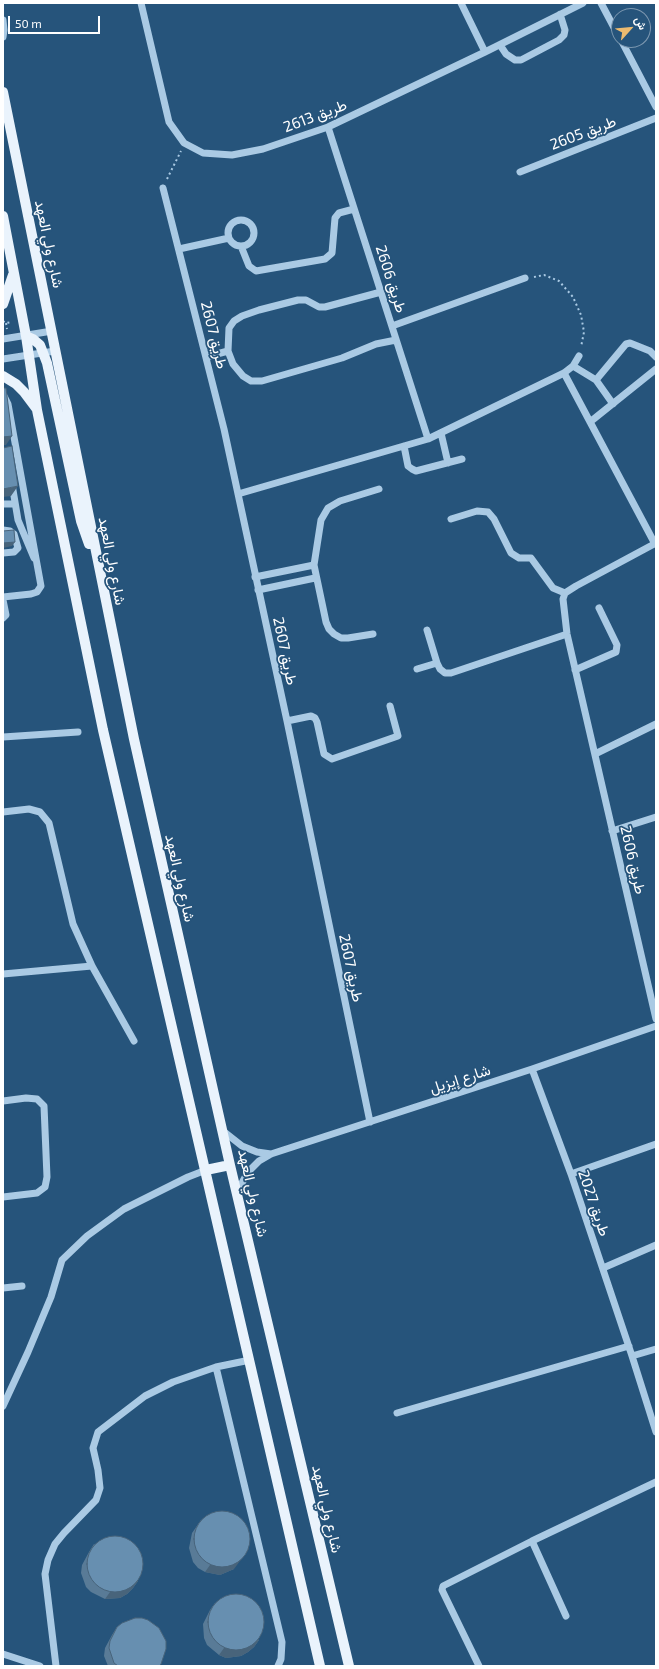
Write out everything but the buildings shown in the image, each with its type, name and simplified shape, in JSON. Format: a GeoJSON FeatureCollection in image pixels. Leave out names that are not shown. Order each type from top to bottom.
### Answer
{"type":"FeatureCollection","features":[{"type":"Feature","properties":{"kind":"main road","name":"شارع ولي العهد"},"geometry":{"type":"LineString","coordinates":[[3,92],[137,755],[230,1165],[349,1666]]}},
{"type":"Feature","properties":{"kind":"main road"},"geometry":{"type":"LineString","coordinates":[[3,216],[26,336],[38,410],[103,730],[320,1666]]}},
{"type":"Feature","properties":{"kind":"main road"},"geometry":{"type":"LineString","coordinates":[[3,304],[14,273]]}},
{"type":"Feature","properties":{"kind":"main road"},"geometry":{"type":"LineString","coordinates":[[26,336],[33,339],[40,345],[44,353],[81,522],[87,541],[96,557]]}},
{"type":"Feature","properties":{"kind":"main road"},"geometry":{"type":"LineString","coordinates":[[3,376],[16,384],[38,410]]}},
{"type":"Feature","properties":{"kind":"main road"},"geometry":{"type":"LineString","coordinates":[[206,1170],[230,1165]]}},
{"type":"Feature","properties":{"kind":"street","name":"طريق 2613"},"geometry":{"type":"LineString","coordinates":[[141,3],[169,122],[184,142],[203,153],[232,155],[263,149],[328,127],[500,45],[582,3]]}},
{"type":"Feature","properties":{"kind":"street"},"geometry":{"type":"LineString","coordinates":[[461,3],[485,52]]}},
{"type":"Feature","properties":{"kind":"street"},"geometry":{"type":"LineString","coordinates":[[601,3],[611,21]]}},
{"type":"Feature","properties":{"kind":"street"},"geometry":{"type":"LineString","coordinates":[[500,45],[506,54],[515,60],[521,60],[559,40],[564,35],[565,30],[560,14]]}},
{"type":"Feature","properties":{"kind":"street"},"geometry":{"type":"LineString","coordinates":[[3,20],[3,37]]}},
{"type":"Feature","properties":{"kind":"street"},"geometry":{"type":"LineString","coordinates":[[625,48],[656,107]]}},
{"type":"Feature","properties":{"kind":"street","name":"طريق 2605"},"geometry":{"type":"LineString","coordinates":[[520,172],[656,118]]}},
{"type":"Feature","properties":{"kind":"street","name":"طريق 2606"},"geometry":{"type":"LineString","coordinates":[[328,127],[428,439]]}},
{"type":"Feature","properties":{"kind":"street","name":"طريق 2607"},"geometry":{"type":"LineString","coordinates":[[163,188],[206,357],[238,494],[287,721],[370,1122]]}},
{"type":"Feature","properties":{"kind":"street"},"geometry":{"type":"LineString","coordinates":[[241,246],[249,266],[256,271],[325,259],[332,253],[334,218],[339,213],[354,209]]}},
{"type":"Feature","properties":{"kind":"street"},"geometry":{"type":"LineString","coordinates":[[240,220],[251,224],[254,229],[252,241],[247,245],[241,246],[236,245],[229,238],[228,232],[230,226],[234,222],[240,220]]}},
{"type":"Feature","properties":{"kind":"street"},"geometry":{"type":"LineString","coordinates":[[179,249],[229,238]]}},
{"type":"Feature","properties":{"kind":"street"},"geometry":{"type":"LineString","coordinates":[[392,326],[525,278]]}},
{"type":"Feature","properties":{"kind":"street"},"geometry":{"type":"LineString","coordinates":[[381,292],[325,307],[319,307],[306,300],[298,300],[242,316],[234,321],[229,328],[228,351],[234,364],[243,376],[251,381],[262,381],[342,358],[376,344],[396,340]]}},
{"type":"Feature","properties":{"kind":"street"},"geometry":{"type":"LineString","coordinates":[[3,339],[52,331]]}},
{"type":"Feature","properties":{"kind":"street"},"geometry":{"type":"LineString","coordinates":[[596,380],[626,344],[630,343],[650,351],[656,357]]}},
{"type":"Feature","properties":{"kind":"street"},"geometry":{"type":"LineString","coordinates":[[206,357],[228,351]]}},
{"type":"Feature","properties":{"kind":"street"},"geometry":{"type":"LineString","coordinates":[[3,359],[56,352]]}},
{"type":"Feature","properties":{"kind":"street"},"geometry":{"type":"LineString","coordinates":[[238,494],[428,439],[564,373],[573,366],[579,356]]}},
{"type":"Feature","properties":{"kind":"street"},"geometry":{"type":"LineString","coordinates":[[573,366],[596,380],[612,404]]}},
{"type":"Feature","properties":{"kind":"street"},"geometry":{"type":"LineString","coordinates":[[590,422],[656,369]]}},
{"type":"Feature","properties":{"kind":"street"},"geometry":{"type":"LineString","coordinates":[[451,519],[477,511],[488,512],[494,519],[511,553],[519,558],[531,558],[553,588],[566,593],[576,586],[655,544],[564,373]]}},
{"type":"Feature","properties":{"kind":"street"},"geometry":{"type":"LineString","coordinates":[[3,394],[8,404],[41,586],[37,592],[3,598],[6,615],[3,618]]}},
{"type":"Feature","properties":{"kind":"street"},"geometry":{"type":"LineString","coordinates":[[441,433],[448,463]]}},
{"type":"Feature","properties":{"kind":"street"},"geometry":{"type":"LineString","coordinates":[[404,446],[408,466],[416,471],[462,460]]}},
{"type":"Feature","properties":{"kind":"street"},"geometry":{"type":"LineString","coordinates":[[10,474],[19,526],[38,569]]}},
{"type":"Feature","properties":{"kind":"street"},"geometry":{"type":"LineString","coordinates":[[373,634],[341,638],[329,629],[315,578],[314,565],[321,520],[328,508],[340,501],[379,489]]}},
{"type":"Feature","properties":{"kind":"street"},"geometry":{"type":"LineString","coordinates":[[3,504],[15,504]]}},
{"type":"Feature","properties":{"kind":"street"},"geometry":{"type":"LineString","coordinates":[[3,530],[10,531],[14,534],[18,548],[14,552],[3,553]]}},
{"type":"Feature","properties":{"kind":"street"},"geometry":{"type":"LineString","coordinates":[[255,577],[314,565]]}},
{"type":"Feature","properties":{"kind":"street"},"geometry":{"type":"LineString","coordinates":[[258,590],[315,578]]}},
{"type":"Feature","properties":{"kind":"street","name":"طريق 2606"},"geometry":{"type":"LineString","coordinates":[[566,593],[563,599],[567,634],[656,1019]]}},
{"type":"Feature","properties":{"kind":"street"},"geometry":{"type":"LineString","coordinates":[[575,670],[616,652],[617,645],[598,608]]}},
{"type":"Feature","properties":{"kind":"street"},"geometry":{"type":"LineString","coordinates":[[427,630],[437,663],[440,669],[445,673],[451,673],[567,634]]}},
{"type":"Feature","properties":{"kind":"street"},"geometry":{"type":"LineString","coordinates":[[417,669],[437,663]]}},
{"type":"Feature","properties":{"kind":"street"},"geometry":{"type":"LineString","coordinates":[[287,721],[311,716],[315,718],[318,722],[324,754],[332,759],[398,736],[390,706]]}},
{"type":"Feature","properties":{"kind":"street"},"geometry":{"type":"LineString","coordinates":[[595,754],[656,724]]}},
{"type":"Feature","properties":{"kind":"street"},"geometry":{"type":"LineString","coordinates":[[3,737],[78,732]]}},
{"type":"Feature","properties":{"kind":"street"},"geometry":{"type":"LineString","coordinates":[[3,812],[29,808],[40,812],[49,824],[73,924],[92,966],[134,1041]]}},
{"type":"Feature","properties":{"kind":"street"},"geometry":{"type":"LineString","coordinates":[[612,831],[656,817]]}},
{"type":"Feature","properties":{"kind":"street"},"geometry":{"type":"LineString","coordinates":[[3,974],[92,966]]}},
{"type":"Feature","properties":{"kind":"street","name":"شارع إيزيل"},"geometry":{"type":"LineString","coordinates":[[237,1192],[248,1172],[259,1161],[271,1154],[532,1069],[656,1026]]}},
{"type":"Feature","properties":{"kind":"street","name":"طريق 2027"},"geometry":{"type":"LineString","coordinates":[[532,1069],[571,1174],[629,1346],[656,1432]]}},
{"type":"Feature","properties":{"kind":"street"},"geometry":{"type":"LineString","coordinates":[[3,1101],[26,1098],[37,1099],[44,1106],[47,1177],[45,1187],[36,1193],[3,1197]]}},
{"type":"Feature","properties":{"kind":"street","name":"شارع إيزيل"},"geometry":{"type":"LineString","coordinates":[[223,1131],[249,1150],[271,1154]]}},
{"type":"Feature","properties":{"kind":"street"},"geometry":{"type":"LineString","coordinates":[[571,1174],[656,1144]]}},
{"type":"Feature","properties":{"kind":"street"},"geometry":{"type":"LineString","coordinates":[[3,1406],[28,1352],[50,1297],[62,1260],[87,1236],[124,1209],[188,1177],[206,1170]]}},
{"type":"Feature","properties":{"kind":"street"},"geometry":{"type":"LineString","coordinates":[[602,1268],[656,1245]]}},
{"type":"Feature","properties":{"kind":"street"},"geometry":{"type":"LineString","coordinates":[[3,1288],[22,1286]]}},
{"type":"Feature","properties":{"kind":"street"},"geometry":{"type":"LineString","coordinates":[[397,1413],[629,1346]]}},
{"type":"Feature","properties":{"kind":"street"},"geometry":{"type":"LineString","coordinates":[[632,1356],[656,1350]]}},
{"type":"Feature","properties":{"kind":"street"},"geometry":{"type":"LineString","coordinates":[[56,1666],[45,1574],[48,1560],[60,1538],[96,1500],[100,1488],[93,1448],[98,1432],[145,1396],[173,1382],[216,1368],[250,1360]]}},
{"type":"Feature","properties":{"kind":"street"},"geometry":{"type":"LineString","coordinates":[[216,1368],[282,1642],[282,1659],[278,1666]]}},
{"type":"Feature","properties":{"kind":"street"},"geometry":{"type":"LineString","coordinates":[[479,1666],[442,1590],[443,1586],[532,1541],[656,1482]]}},
{"type":"Feature","properties":{"kind":"street"},"geometry":{"type":"LineString","coordinates":[[532,1541],[566,1616]]}},
{"type":"Feature","properties":{"kind":"street"},"geometry":{"type":"LineString","coordinates":[[3,1654],[40,1666]]}},
{"type":"Feature","properties":{"kind":"path"},"geometry":{"type":"LineString","coordinates":[[163,188],[184,142]]}},
{"type":"Feature","properties":{"kind":"path"},"geometry":{"type":"LineString","coordinates":[[525,278],[544,275],[559,281],[573,297],[581,315],[584,332],[579,356]]}}]}
